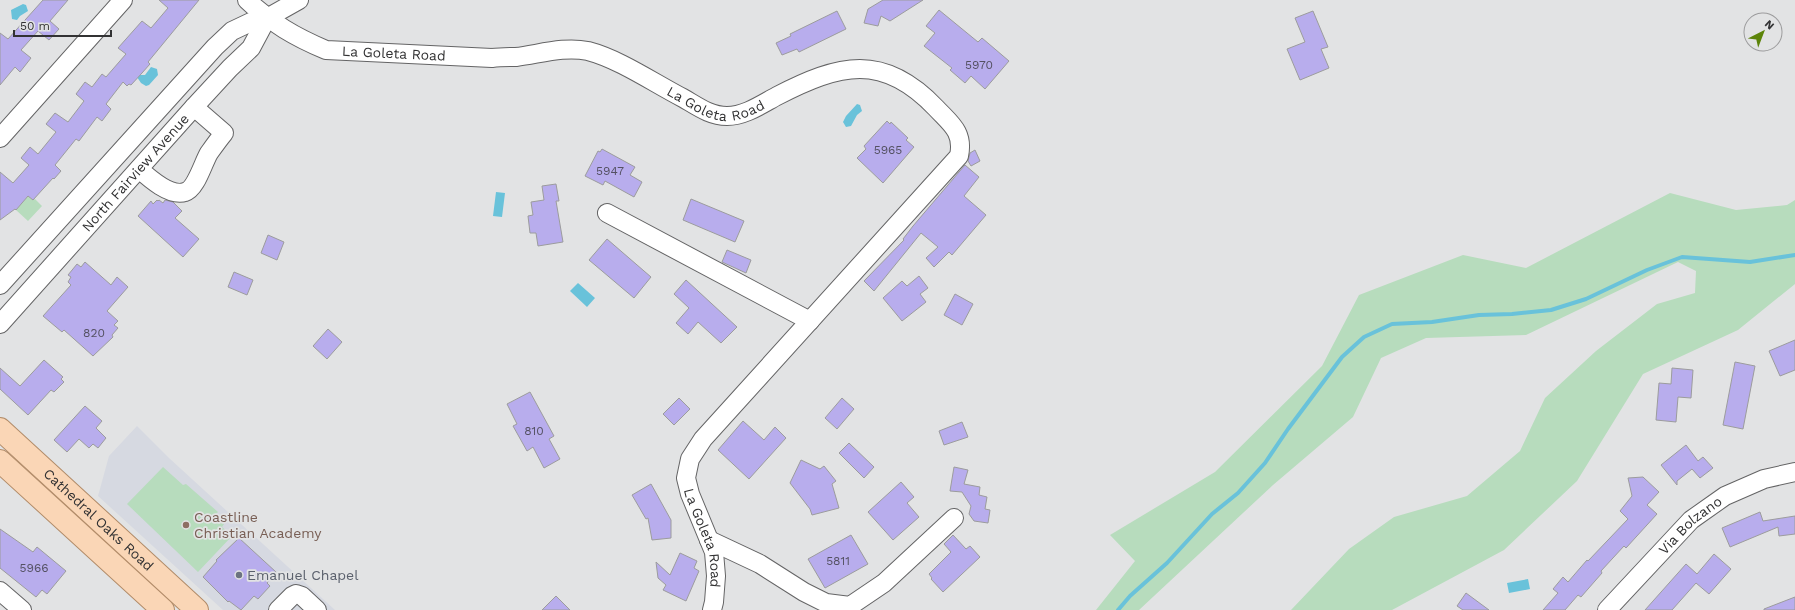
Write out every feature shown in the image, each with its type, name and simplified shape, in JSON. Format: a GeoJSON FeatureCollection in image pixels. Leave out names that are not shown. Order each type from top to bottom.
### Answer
{"type":"FeatureCollection","features":[{"type":"Feature","properties":{"kind":"main road","name":"Cathedral Oaks Road"},"geometry":{"type":"LineString","coordinates":[[0,429],[197,610]]}},
{"type":"Feature","properties":{"kind":"main road","name":"Cathedral Oaks Road"},"geometry":{"type":"LineString","coordinates":[[0,461],[163,610]]}},
{"type":"Feature","properties":{"kind":"street"},"geometry":{"type":"LineString","coordinates":[[0,138],[123,0]]}},
{"type":"Feature","properties":{"kind":"street","name":"La Goleta Road"},"geometry":{"type":"LineString","coordinates":[[247,0],[267,18],[300,40],[326,50],[492,58],[566,49],[587,51],[608,57],[708,113],[727,116],[746,112],[794,88],[846,69],[866,69],[886,73],[905,81],[924,96],[958,131],[961,145],[959,156],[703,439],[690,459],[686,478],[690,494],[714,552],[716,576],[712,610]]}},
{"type":"Feature","properties":{"kind":"street","name":"North Fairview Avenue"},"geometry":{"type":"LineString","coordinates":[[0,285],[215,47],[232,31],[251,22],[267,18],[299,0]]}},
{"type":"Feature","properties":{"kind":"street","name":"North Fairview Avenue"},"geometry":{"type":"LineString","coordinates":[[0,324],[230,68],[251,48],[267,18]]}},
{"type":"Feature","properties":{"kind":"street"},"geometry":{"type":"LineString","coordinates":[[139,169],[158,185],[174,192],[184,193],[189,190],[196,182],[210,152],[224,133],[194,108]]}},
{"type":"Feature","properties":{"kind":"street"},"geometry":{"type":"LineString","coordinates":[[606,213],[810,321]]}},
{"type":"Feature","properties":{"kind":"street","name":"Via Bolzano"},"geometry":{"type":"LineString","coordinates":[[1607,610],[1690,520],[1725,496],[1764,479],[1795,472]]}},
{"type":"Feature","properties":{"kind":"street"},"geometry":{"type":"LineString","coordinates":[[709,540],[760,564],[804,592],[826,603],[850,606],[884,584],[954,518]]}},
{"type":"Feature","properties":{"kind":"street"},"geometry":{"type":"LineString","coordinates":[[0,591],[22,610]]}},
{"type":"Feature","properties":{"kind":"street"},"geometry":{"type":"LineString","coordinates":[[278,610],[296,594],[302,596],[317,610]]}},
{"type":"Feature","properties":{"kind":"shaded area","name":"Coastline Christian Academy"},"geometry":{"type":"Polygon","coordinates":[[[137,426],[169,458],[335,610],[223,610],[98,496],[109,456],[137,426]]]}},
{"type":"Feature","properties":{"kind":"green space"},"geometry":{"type":"Polygon","coordinates":[[[1670,193],[1736,210],[1787,205],[1795,200],[1795,284],[1738,330],[1643,374],[1577,481],[1504,550],[1392,610],[1291,610],[1349,549],[1394,517],[1467,496],[1520,451],[1545,398],[1596,351],[1657,304],[1695,293],[1696,271],[1678,262],[1526,335],[1426,338],[1381,358],[1353,417],[1273,485],[1139,610],[1096,610],[1135,561],[1110,535],[1215,472],[1322,366],[1359,295],[1463,255],[1526,268],[1670,193]]]}},
{"type":"Feature","properties":{"kind":"green space"},"geometry":{"type":"Polygon","coordinates":[[[28,196],[33,200],[35,199],[42,206],[28,221],[16,210],[28,196]]]}},
{"type":"Feature","properties":{"kind":"green space"},"geometry":{"type":"Polygon","coordinates":[[[163,467],[183,485],[186,484],[218,512],[214,516],[224,524],[222,527],[232,536],[198,572],[127,504],[163,467]]]}},
{"type":"Feature","properties":{"kind":"water"},"geometry":{"type":"Polygon","coordinates":[[[23,4],[26,5],[28,11],[17,20],[12,19],[11,10],[23,4]]]}},
{"type":"Feature","properties":{"kind":"water"},"geometry":{"type":"Polygon","coordinates":[[[151,67],[157,69],[158,75],[149,85],[146,86],[141,83],[137,77],[139,75],[145,75],[151,67]]]}},
{"type":"Feature","properties":{"kind":"water"},"geometry":{"type":"Polygon","coordinates":[[[857,104],[860,105],[862,111],[857,115],[851,126],[846,127],[843,122],[846,116],[857,104]]]}},
{"type":"Feature","properties":{"kind":"water"},"geometry":{"type":"Polygon","coordinates":[[[496,192],[505,193],[502,217],[493,216],[496,192]]]}},
{"type":"Feature","properties":{"kind":"water"},"geometry":{"type":"Polygon","coordinates":[[[578,283],[595,298],[587,307],[570,291],[578,283]]]}},
{"type":"Feature","properties":{"kind":"water"},"geometry":{"type":"Polygon","coordinates":[[[1528,579],[1530,589],[1509,593],[1507,583],[1528,579]]]}},
{"type":"Feature","properties":{"kind":"building"},"geometry":{"type":"Polygon","coordinates":[[[43,0],[68,0],[50,21],[59,29],[49,40],[38,31],[21,50],[31,58],[20,72],[15,67],[0,85],[0,33],[8,39],[43,0]]]}},
{"type":"Feature","properties":{"kind":"building"},"geometry":{"type":"Polygon","coordinates":[[[159,0],[199,0],[148,62],[150,64],[131,85],[129,84],[127,86],[123,82],[106,104],[111,109],[102,121],[97,117],[79,141],[76,139],[55,165],[61,171],[54,179],[53,178],[33,200],[28,196],[16,210],[15,209],[0,220],[0,172],[13,183],[29,165],[21,158],[30,147],[38,154],[56,132],[46,124],[55,113],[68,122],[84,101],[76,94],[85,82],[92,87],[102,74],[106,77],[126,54],[118,48],[142,21],[151,28],[168,8],[159,0]]]}},
{"type":"Feature","properties":{"kind":"building"},"geometry":{"type":"Polygon","coordinates":[[[883,0],[923,0],[890,21],[881,16],[878,26],[864,23],[868,9],[883,0]]]}},
{"type":"Feature","properties":{"kind":"building"},"geometry":{"type":"Polygon","coordinates":[[[939,10],[978,42],[982,38],[1009,61],[985,89],[971,76],[965,83],[950,70],[952,68],[924,46],[935,33],[926,26],[939,10]]]}},
{"type":"Feature","properties":{"kind":"building"},"geometry":{"type":"Polygon","coordinates":[[[837,11],[846,29],[799,52],[797,49],[782,55],[776,43],[791,36],[790,34],[837,11]]]}},
{"type":"Feature","properties":{"kind":"building"},"geometry":{"type":"Polygon","coordinates":[[[1313,11],[1328,47],[1321,49],[1329,68],[1300,80],[1287,49],[1305,42],[1295,18],[1313,11]]]}},
{"type":"Feature","properties":{"kind":"building"},"geometry":{"type":"Polygon","coordinates":[[[887,121],[890,124],[891,122],[908,138],[906,140],[914,147],[883,183],[857,158],[866,149],[864,146],[887,121]]]}},
{"type":"Feature","properties":{"kind":"building"},"geometry":{"type":"Polygon","coordinates":[[[602,149],[635,167],[630,175],[642,182],[634,197],[605,181],[603,185],[585,176],[598,151],[600,152],[602,149]]]}},
{"type":"Feature","properties":{"kind":"building"},"geometry":{"type":"Polygon","coordinates":[[[975,150],[980,161],[971,166],[968,161],[970,153],[975,150]]]}},
{"type":"Feature","properties":{"kind":"building"},"geometry":{"type":"Polygon","coordinates":[[[965,165],[979,177],[964,196],[986,215],[952,255],[949,252],[934,267],[926,258],[938,247],[921,233],[874,291],[864,281],[904,240],[903,239],[913,226],[965,165]]]}},
{"type":"Feature","properties":{"kind":"building"},"geometry":{"type":"Polygon","coordinates":[[[556,184],[559,201],[556,201],[563,242],[538,246],[536,233],[530,233],[528,216],[533,215],[531,202],[544,200],[542,186],[556,184]]]}},
{"type":"Feature","properties":{"kind":"building"},"geometry":{"type":"Polygon","coordinates":[[[691,199],[744,221],[735,242],[683,220],[691,199]]]}},
{"type":"Feature","properties":{"kind":"building"},"geometry":{"type":"Polygon","coordinates":[[[157,200],[163,203],[165,200],[173,202],[182,211],[175,218],[199,239],[183,257],[138,216],[151,201],[153,204],[157,200]]]}},
{"type":"Feature","properties":{"kind":"building"},"geometry":{"type":"Polygon","coordinates":[[[268,235],[284,242],[277,260],[261,253],[268,235]]]}},
{"type":"Feature","properties":{"kind":"building"},"geometry":{"type":"Polygon","coordinates":[[[607,239],[651,277],[634,298],[589,260],[607,239]]]}},
{"type":"Feature","properties":{"kind":"building"},"geometry":{"type":"Polygon","coordinates":[[[727,250],[751,260],[746,273],[722,262],[727,250]]]}},
{"type":"Feature","properties":{"kind":"building"},"geometry":{"type":"Polygon","coordinates":[[[85,262],[111,285],[117,277],[128,287],[107,311],[118,321],[114,325],[118,328],[112,335],[113,337],[93,356],[64,330],[62,332],[43,316],[71,285],[68,282],[71,277],[68,275],[77,264],[81,267],[85,262]]]}},
{"type":"Feature","properties":{"kind":"building"},"geometry":{"type":"Polygon","coordinates":[[[234,272],[253,280],[247,295],[228,287],[234,272]]]}},
{"type":"Feature","properties":{"kind":"building"},"geometry":{"type":"Polygon","coordinates":[[[919,276],[928,288],[920,294],[926,302],[902,321],[883,298],[902,281],[907,286],[919,276]]]}},
{"type":"Feature","properties":{"kind":"building"},"geometry":{"type":"Polygon","coordinates":[[[686,280],[737,327],[721,343],[698,322],[688,334],[676,323],[689,308],[674,294],[686,280]]]}},
{"type":"Feature","properties":{"kind":"building"},"geometry":{"type":"Polygon","coordinates":[[[955,294],[973,304],[962,325],[944,315],[955,294]]]}},
{"type":"Feature","properties":{"kind":"building"},"geometry":{"type":"Polygon","coordinates":[[[328,329],[342,342],[327,359],[313,346],[328,329]]]}},
{"type":"Feature","properties":{"kind":"building"},"geometry":{"type":"Polygon","coordinates":[[[1795,340],[1795,370],[1780,376],[1769,351],[1795,340]]]}},
{"type":"Feature","properties":{"kind":"building"},"geometry":{"type":"Polygon","coordinates":[[[44,360],[63,377],[61,379],[64,382],[54,392],[51,390],[28,415],[0,389],[0,368],[20,386],[44,360]]]}},
{"type":"Feature","properties":{"kind":"building"},"geometry":{"type":"Polygon","coordinates":[[[1735,362],[1755,366],[1743,429],[1723,425],[1735,362]]]}},
{"type":"Feature","properties":{"kind":"building"},"geometry":{"type":"Polygon","coordinates":[[[1672,368],[1693,370],[1691,398],[1678,397],[1676,422],[1656,420],[1659,383],[1671,384],[1672,368]]]}},
{"type":"Feature","properties":{"kind":"building"},"geometry":{"type":"Polygon","coordinates":[[[530,392],[554,436],[549,439],[560,459],[544,468],[533,447],[527,451],[513,426],[517,424],[507,404],[530,392]]]}},
{"type":"Feature","properties":{"kind":"building"},"geometry":{"type":"Polygon","coordinates":[[[679,398],[690,409],[674,425],[663,414],[679,398]]]}},
{"type":"Feature","properties":{"kind":"building"},"geometry":{"type":"Polygon","coordinates":[[[842,398],[854,409],[837,429],[825,418],[842,398]]]}},
{"type":"Feature","properties":{"kind":"building"},"geometry":{"type":"Polygon","coordinates":[[[85,406],[102,421],[96,428],[106,438],[98,448],[93,444],[89,448],[79,439],[67,452],[54,440],[85,406]]]}},
{"type":"Feature","properties":{"kind":"building"},"geometry":{"type":"Polygon","coordinates":[[[743,421],[764,440],[775,427],[786,438],[749,479],[718,450],[743,421]]]}},
{"type":"Feature","properties":{"kind":"building"},"geometry":{"type":"Polygon","coordinates":[[[962,422],[968,437],[944,445],[939,431],[962,422]]]}},
{"type":"Feature","properties":{"kind":"building"},"geometry":{"type":"Polygon","coordinates":[[[849,443],[874,467],[864,478],[839,453],[849,443]]]}},
{"type":"Feature","properties":{"kind":"building"},"geometry":{"type":"Polygon","coordinates":[[[1686,445],[1698,461],[1703,457],[1713,468],[1700,478],[1692,469],[1677,481],[1677,485],[1661,465],[1686,445]]]}},
{"type":"Feature","properties":{"kind":"building"},"geometry":{"type":"Polygon","coordinates":[[[801,460],[820,469],[824,466],[836,481],[832,484],[839,508],[812,515],[810,509],[790,483],[801,460]]]}},
{"type":"Feature","properties":{"kind":"building"},"geometry":{"type":"Polygon","coordinates":[[[954,467],[968,470],[964,484],[980,487],[979,495],[987,497],[985,509],[990,510],[988,523],[974,521],[969,514],[971,506],[962,492],[950,491],[954,467]]]}},
{"type":"Feature","properties":{"kind":"building"},"geometry":{"type":"Polygon","coordinates":[[[1643,477],[1659,492],[1647,505],[1657,514],[1626,548],[1624,546],[1601,571],[1602,573],[1581,597],[1578,595],[1565,610],[1543,610],[1558,593],[1553,589],[1563,577],[1568,582],[1587,560],[1588,561],[1628,519],[1620,511],[1632,496],[1628,478],[1643,477]]]}},
{"type":"Feature","properties":{"kind":"building"},"geometry":{"type":"Polygon","coordinates":[[[901,482],[914,497],[907,503],[919,517],[893,540],[868,512],[901,482]]]}},
{"type":"Feature","properties":{"kind":"building"},"geometry":{"type":"Polygon","coordinates":[[[651,484],[671,520],[671,538],[652,540],[648,518],[646,519],[632,495],[651,484]]]}},
{"type":"Feature","properties":{"kind":"building"},"geometry":{"type":"Polygon","coordinates":[[[1760,512],[1763,521],[1795,516],[1795,534],[1779,536],[1778,527],[1730,547],[1722,528],[1760,512]]]}},
{"type":"Feature","properties":{"kind":"building"},"geometry":{"type":"Polygon","coordinates":[[[0,529],[33,552],[37,547],[66,571],[47,594],[42,590],[36,597],[0,568],[0,529]]]}},
{"type":"Feature","properties":{"kind":"building"},"geometry":{"type":"Polygon","coordinates":[[[851,535],[868,564],[825,588],[808,559],[851,535]]]}},
{"type":"Feature","properties":{"kind":"building"},"geometry":{"type":"Polygon","coordinates":[[[953,535],[966,549],[970,546],[980,557],[943,592],[931,579],[932,578],[929,574],[951,552],[944,544],[953,535]]]}},
{"type":"Feature","properties":{"kind":"building","name":"Emanuel Chapel"},"geometry":{"type":"Polygon","coordinates":[[[239,538],[276,572],[267,583],[270,586],[258,599],[254,596],[241,610],[229,601],[228,602],[203,577],[217,561],[216,560],[239,538]]]}},
{"type":"Feature","properties":{"kind":"building"},"geometry":{"type":"Polygon","coordinates":[[[680,553],[697,561],[694,568],[699,571],[686,601],[663,590],[666,585],[658,578],[656,562],[670,575],[680,553]]]}},
{"type":"Feature","properties":{"kind":"building"},"geometry":{"type":"Polygon","coordinates":[[[1714,554],[1731,569],[1709,594],[1696,583],[1672,610],[1645,610],[1686,564],[1697,574],[1714,554]]]}},
{"type":"Feature","properties":{"kind":"building"},"geometry":{"type":"Polygon","coordinates":[[[1466,593],[1489,610],[1463,610],[1457,606],[1466,593]]]}},
{"type":"Feature","properties":{"kind":"building"},"geometry":{"type":"Polygon","coordinates":[[[556,596],[570,610],[542,610],[556,596]]]}},
{"type":"Feature","properties":{"kind":"building"},"geometry":{"type":"Polygon","coordinates":[[[1795,597],[1795,610],[1764,610],[1764,609],[1795,597]]]}},
{"type":"Feature","properties":{"kind":"waterway"},"geometry":{"type":"LineString","coordinates":[[1118,610],[1130,596],[1167,563],[1212,514],[1238,493],[1265,463],[1288,429],[1342,357],[1364,337],[1392,324],[1432,322],[1479,315],[1512,314],[1551,310],[1586,299],[1647,270],[1682,257],[1750,262],[1795,255]]}},
{"type":"Feature","properties":{"kind":"place","name":"Coastline Christian Academy"},"geometry":{"type":"Point","coordinates":[186,525]}},
{"type":"Feature","properties":{"kind":"place","name":"Emanuel Chapel"},"geometry":{"type":"Point","coordinates":[239,575]}}]}
